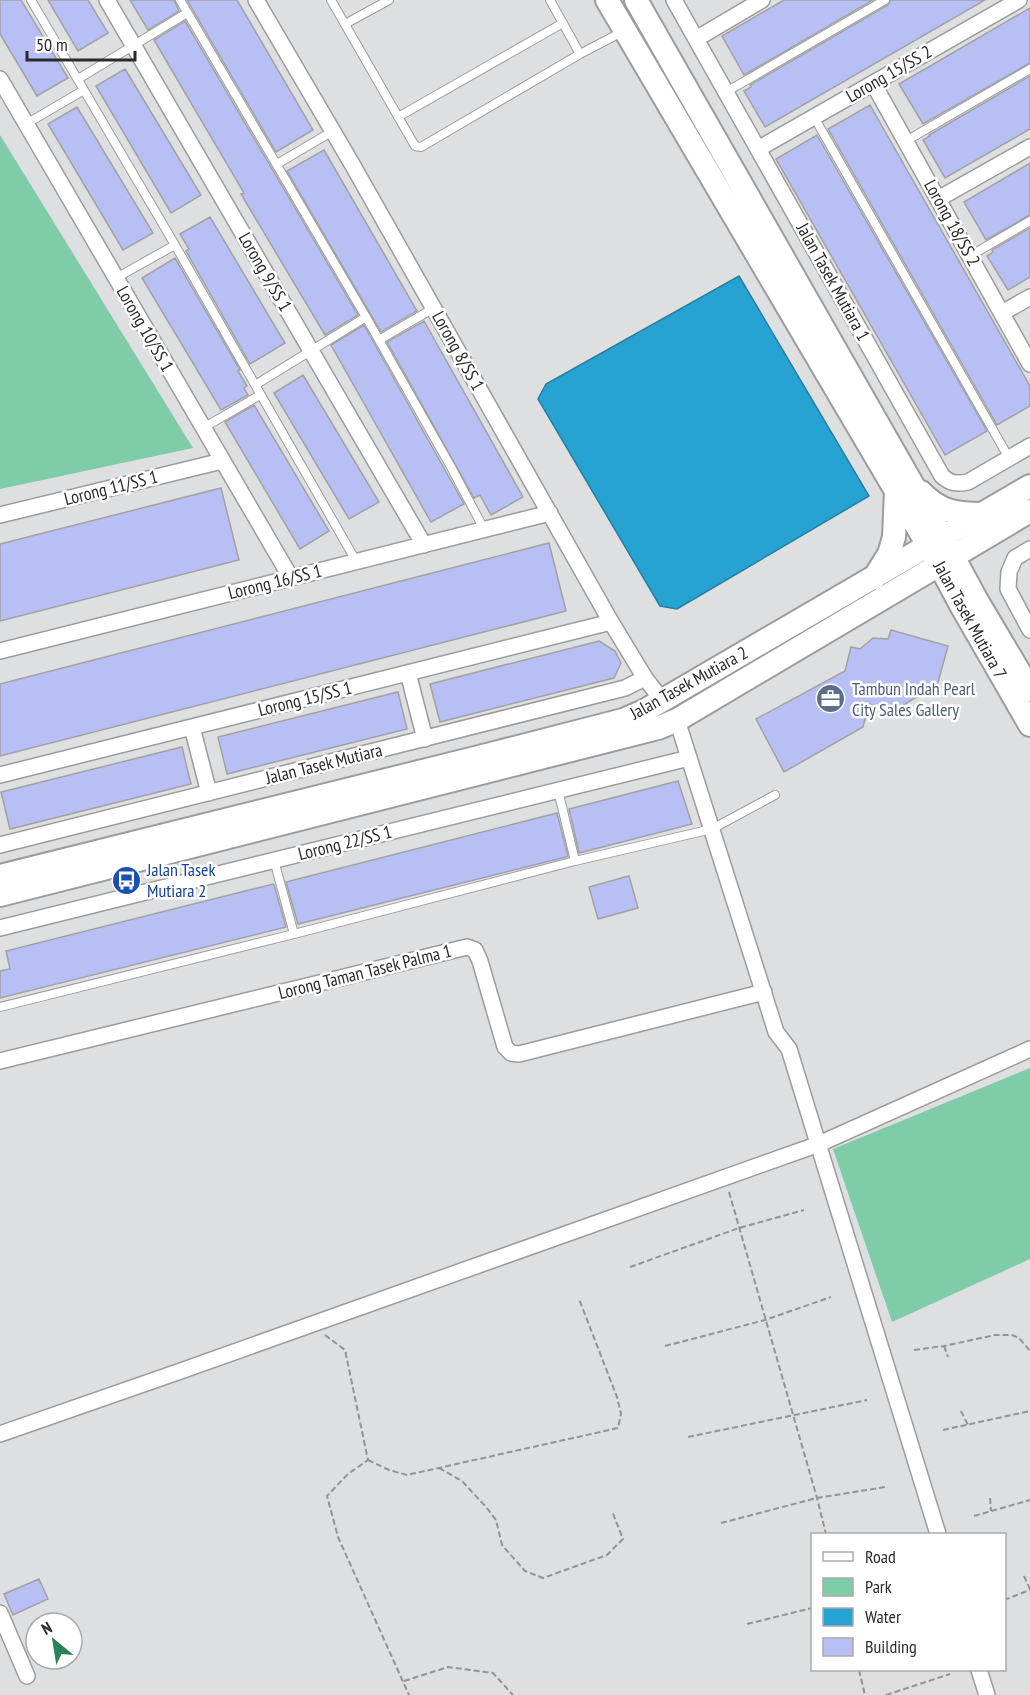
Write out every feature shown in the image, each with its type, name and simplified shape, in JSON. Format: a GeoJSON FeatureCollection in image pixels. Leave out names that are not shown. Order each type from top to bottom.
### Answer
{"type":"FeatureCollection","features":[{"type":"Feature","properties":{"kind":"street","name":"Lorong 9/SS 1"},"geometry":{"type":"LineString","coordinates":[[107,0],[424,545]]}},
{"type":"Feature","properties":{"kind":"street","name":"Lorong 8/SS 1"},"geometry":{"type":"LineString","coordinates":[[256,0],[333,131],[611,622],[645,678],[662,700]]}},
{"type":"Feature","properties":{"kind":"street","name":"Jalan Tasek Mutiara 1"},"geometry":{"type":"LineString","coordinates":[[607,0],[904,487]]}},
{"type":"Feature","properties":{"kind":"street","name":"Jalan Tasek Mutiara 1"},"geometry":{"type":"LineString","coordinates":[[636,0],[941,551]]}},
{"type":"Feature","properties":{"kind":"street","name":"Jalan Tasek Mutiara 1"},"geometry":{"type":"LineString","coordinates":[[674,0],[942,476],[949,483],[968,482],[1030,446]]}},
{"type":"Feature","properties":{"kind":"street"},"geometry":{"type":"LineString","coordinates":[[696,39],[762,0]]}},
{"type":"Feature","properties":{"kind":"street","name":"Lorong 15/SS 2"},"geometry":{"type":"LineString","coordinates":[[758,149],[1019,0]]}},
{"type":"Feature","properties":{"kind":"street","name":"Lorong 10/SS 1"},"geometry":{"type":"LineString","coordinates":[[0,79],[291,578]]}},
{"type":"Feature","properties":{"kind":"street","name":"Lorong 18/SS 2"},"geometry":{"type":"LineString","coordinates":[[873,83],[1030,364]]}},
{"type":"Feature","properties":{"kind":"street"},"geometry":{"type":"LineString","coordinates":[[938,199],[1030,147]]}},
{"type":"Feature","properties":{"kind":"street"},"geometry":{"type":"LineString","coordinates":[[1002,313],[1030,297]]}},
{"type":"Feature","properties":{"kind":"street","name":"Lorong 11/SS 1"},"geometry":{"type":"LineString","coordinates":[[0,515],[222,461]]}},
{"type":"Feature","properties":{"kind":"street","name":"Jalan Tasek Mutiara 2"},"geometry":{"type":"LineString","coordinates":[[941,551],[983,514],[1030,486]]}},
{"type":"Feature","properties":{"kind":"street"},"geometry":{"type":"LineString","coordinates":[[983,514],[956,513],[941,508],[926,497],[904,487],[894,537],[880,587],[914,585],[933,589],[969,603],[976,561],[984,547],[1003,527]]}},
{"type":"Feature","properties":{"kind":"street","name":"Jalan Tasek Mutiara 2"},"geometry":{"type":"LineString","coordinates":[[0,895],[658,728],[677,720],[880,587],[941,551],[1003,527],[1030,511]]}},
{"type":"Feature","properties":{"kind":"street","name":"Lorong 16/SS 1"},"geometry":{"type":"LineString","coordinates":[[0,651],[550,513]]}},
{"type":"Feature","properties":{"kind":"street"},"geometry":{"type":"LineString","coordinates":[[1030,549],[1015,558],[1009,572],[1008,589],[1030,630]]}},
{"type":"Feature","properties":{"kind":"street","name":"Jalan Tasek Mutiara 7"},"geometry":{"type":"LineString","coordinates":[[941,551],[1030,725]]}},
{"type":"Feature","properties":{"kind":"street","name":"Jalan Tasek Mutiara 2"},"geometry":{"type":"LineString","coordinates":[[0,876],[623,720],[880,587]]}},
{"type":"Feature","properties":{"kind":"street","name":"Jalan Tasek Mutiara 7"},"geometry":{"type":"LineString","coordinates":[[969,603],[1030,690]]}},
{"type":"Feature","properties":{"kind":"street","name":"Lorong 15/SS 1"},"geometry":{"type":"LineString","coordinates":[[0,775],[611,622]]}},
{"type":"Feature","properties":{"kind":"street"},"geometry":{"type":"LineString","coordinates":[[408,673],[425,739]]}},
{"type":"Feature","properties":{"kind":"street","name":"Jalan Tasek Mutiara"},"geometry":{"type":"LineString","coordinates":[[0,845],[625,688],[645,678]]}},
{"type":"Feature","properties":{"kind":"street"},"geometry":{"type":"LineString","coordinates":[[677,720],[776,1032],[789,1048],[938,1533]]}},
{"type":"Feature","properties":{"kind":"street"},"geometry":{"type":"LineString","coordinates":[[192,727],[209,793]]}},
{"type":"Feature","properties":{"kind":"street","name":"Lorong 22/SS 1"},"geometry":{"type":"LineString","coordinates":[[0,928],[690,758]]}},
{"type":"Feature","properties":{"kind":"street","name":"Lorong Taman Tasek Palma 1"},"geometry":{"type":"LineString","coordinates":[[0,1061],[467,947],[475,950],[480,961],[505,1047],[512,1053],[519,1054],[764,992]]}},
{"type":"Feature","properties":{"kind":"street"},"geometry":{"type":"LineString","coordinates":[[0,1434],[819,1144],[1030,1049]]}},
{"type":"Feature","properties":{"kind":"street"},"geometry":{"type":"LineString","coordinates":[[0,1614],[27,1676]]}},
{"type":"Feature","properties":{"kind":"street"},"geometry":{"type":"LineString","coordinates":[[979,1671],[987,1695]]}},
{"type":"Feature","properties":{"kind":"lane"},"geometry":{"type":"LineString","coordinates":[[31,0],[356,561]]}},
{"type":"Feature","properties":{"kind":"lane"},"geometry":{"type":"LineString","coordinates":[[180,0],[366,317],[484,529]]}},
{"type":"Feature","properties":{"kind":"lane"},"geometry":{"type":"LineString","coordinates":[[332,0],[414,146],[421,147],[624,30]]}},
{"type":"Feature","properties":{"kind":"lane"},"geometry":{"type":"LineString","coordinates":[[345,24],[389,0]]}},
{"type":"Feature","properties":{"kind":"lane"},"geometry":{"type":"LineString","coordinates":[[550,0],[580,54]]}},
{"type":"Feature","properties":{"kind":"lane"},"geometry":{"type":"LineString","coordinates":[[726,92],[885,0]]}},
{"type":"Feature","properties":{"kind":"lane"},"geometry":{"type":"LineString","coordinates":[[78,79],[187,13]]}},
{"type":"Feature","properties":{"kind":"lane"},"geometry":{"type":"LineString","coordinates":[[398,117],[563,23]]}},
{"type":"Feature","properties":{"kind":"lane"},"geometry":{"type":"LineString","coordinates":[[906,141],[1030,69]]}},
{"type":"Feature","properties":{"kind":"lane"},"geometry":{"type":"LineString","coordinates":[[26,124],[84,90]]}},
{"type":"Feature","properties":{"kind":"lane"},"geometry":{"type":"LineString","coordinates":[[814,117],[1009,458]]}},
{"type":"Feature","properties":{"kind":"lane"},"geometry":{"type":"LineString","coordinates":[[277,164],[333,131]]}},
{"type":"Feature","properties":{"kind":"lane"},"geometry":{"type":"LineString","coordinates":[[970,256],[1030,221]]}},
{"type":"Feature","properties":{"kind":"lane"},"geometry":{"type":"LineString","coordinates":[[116,278],[175,245]]}},
{"type":"Feature","properties":{"kind":"lane"},"geometry":{"type":"LineString","coordinates":[[379,340],[434,308]]}},
{"type":"Feature","properties":{"kind":"lane"},"geometry":{"type":"LineString","coordinates":[[255,385],[366,317]]}},
{"type":"Feature","properties":{"kind":"lane"},"geometry":{"type":"LineString","coordinates":[[202,428],[260,394]]}},
{"type":"Feature","properties":{"kind":"lane"},"geometry":{"type":"LineString","coordinates":[[558,790],[575,861]]}},
{"type":"Feature","properties":{"kind":"lane"},"geometry":{"type":"LineString","coordinates":[[0,1007],[575,861],[712,829],[774,795]]}},
{"type":"Feature","properties":{"kind":"lane"},"geometry":{"type":"LineString","coordinates":[[274,860],[294,934]]}},
{"type":"Feature","properties":{"kind":"path"},"geometry":{"type":"LineString","coordinates":[[725,1177],[818,1498],[826,1533]]}},
{"type":"Feature","properties":{"kind":"path"},"geometry":{"type":"LineString","coordinates":[[630,1268],[739,1228],[804,1210]]}},
{"type":"Feature","properties":{"kind":"path"},"geometry":{"type":"LineString","coordinates":[[665,1346],[765,1320],[831,1297]]}},
{"type":"Feature","properties":{"kind":"path"},"geometry":{"type":"LineString","coordinates":[[368,1460],[407,1475],[618,1428],[621,1414],[617,1397],[579,1299]]}},
{"type":"Feature","properties":{"kind":"path"},"geometry":{"type":"LineString","coordinates":[[311,1325],[345,1350],[368,1460]]}},
{"type":"Feature","properties":{"kind":"path"},"geometry":{"type":"LineString","coordinates":[[914,1350],[995,1335],[1012,1335],[1019,1338],[1030,1350]]}},
{"type":"Feature","properties":{"kind":"path"},"geometry":{"type":"LineString","coordinates":[[944,1346],[948,1357]]}},
{"type":"Feature","properties":{"kind":"path"},"geometry":{"type":"LineString","coordinates":[[687,1437],[867,1400]]}},
{"type":"Feature","properties":{"kind":"path"},"geometry":{"type":"LineString","coordinates":[[943,1430],[1030,1411]]}},
{"type":"Feature","properties":{"kind":"path"},"geometry":{"type":"LineString","coordinates":[[961,1412],[968,1425]]}},
{"type":"Feature","properties":{"kind":"path"},"geometry":{"type":"LineString","coordinates":[[368,1460],[348,1474],[327,1496],[338,1537],[409,1695]]}},
{"type":"Feature","properties":{"kind":"path"},"geometry":{"type":"LineString","coordinates":[[439,1468],[462,1481],[486,1507],[496,1520],[502,1545],[525,1571],[543,1578],[607,1555],[623,1539],[612,1511]]}},
{"type":"Feature","properties":{"kind":"path"},"geometry":{"type":"LineString","coordinates":[[721,1523],[818,1498],[885,1487]]}},
{"type":"Feature","properties":{"kind":"path"},"geometry":{"type":"LineString","coordinates":[[990,1498],[991,1511]]}},
{"type":"Feature","properties":{"kind":"path"},"geometry":{"type":"LineString","coordinates":[[974,1516],[1030,1500]]}},
{"type":"Feature","properties":{"kind":"path"},"geometry":{"type":"LineString","coordinates":[[1006,1600],[1030,1589],[1024,1576]]}},
{"type":"Feature","properties":{"kind":"path"},"geometry":{"type":"LineString","coordinates":[[747,1624],[811,1608]]}},
{"type":"Feature","properties":{"kind":"path"},"geometry":{"type":"LineString","coordinates":[[404,1681],[448,1667],[493,1673],[513,1695]]}},
{"type":"Feature","properties":{"kind":"path"},"geometry":{"type":"LineString","coordinates":[[859,1671],[865,1695]]}},
{"type":"Feature","properties":{"kind":"path"},"geometry":{"type":"LineString","coordinates":[[886,1695],[950,1674]]}},
{"type":"Feature","properties":{"kind":"green space"},"geometry":{"type":"Polygon","coordinates":[[[0,135],[193,448],[0,489],[0,135]]]}},
{"type":"Feature","properties":{"kind":"green space"},"geometry":{"type":"Polygon","coordinates":[[[1030,1068],[1030,1259],[892,1322],[833,1149],[1030,1068]]]}},
{"type":"Feature","properties":{"kind":"water"},"geometry":{"type":"Polygon","coordinates":[[[739,276],[869,496],[677,609],[660,606],[538,399],[546,384],[739,276]]]}},
{"type":"Feature","properties":{"kind":"building"},"geometry":{"type":"Polygon","coordinates":[[[0,0],[21,0],[68,78],[37,96],[0,34],[0,0]]]}},
{"type":"Feature","properties":{"kind":"building"},"geometry":{"type":"Polygon","coordinates":[[[48,0],[88,0],[108,33],[78,51],[48,0]]]}},
{"type":"Feature","properties":{"kind":"building"},"geometry":{"type":"Polygon","coordinates":[[[130,0],[174,0],[179,11],[148,30],[130,0]]]}},
{"type":"Feature","properties":{"kind":"building"},"geometry":{"type":"Polygon","coordinates":[[[187,0],[237,0],[313,130],[276,152],[187,0]]]}},
{"type":"Feature","properties":{"kind":"building"},"geometry":{"type":"Polygon","coordinates":[[[784,0],[873,0],[744,75],[722,36],[784,0]]]}},
{"type":"Feature","properties":{"kind":"building"},"geometry":{"type":"Polygon","coordinates":[[[891,0],[985,0],[765,127],[744,91],[751,87],[750,85],[888,5],[891,0]]]}},
{"type":"Feature","properties":{"kind":"building"},"geometry":{"type":"Polygon","coordinates":[[[1030,8],[1030,63],[923,124],[899,84],[1030,8]]]}},
{"type":"Feature","properties":{"kind":"building"},"geometry":{"type":"Polygon","coordinates":[[[185,21],[358,315],[325,335],[241,194],[244,193],[154,40],[185,21]]]}},
{"type":"Feature","properties":{"kind":"building"},"geometry":{"type":"Polygon","coordinates":[[[125,69],[201,195],[171,213],[96,86],[125,69]]]}},
{"type":"Feature","properties":{"kind":"building"},"geometry":{"type":"Polygon","coordinates":[[[1030,76],[1030,129],[945,178],[923,140],[1030,76]]]}},
{"type":"Feature","properties":{"kind":"building"},"geometry":{"type":"Polygon","coordinates":[[[870,105],[1030,386],[1030,406],[997,425],[828,129],[870,105]]]}},
{"type":"Feature","properties":{"kind":"building"},"geometry":{"type":"Polygon","coordinates":[[[77,107],[153,233],[123,250],[48,124],[77,107]]]}},
{"type":"Feature","properties":{"kind":"building"},"geometry":{"type":"Polygon","coordinates":[[[817,135],[987,431],[945,455],[776,159],[817,135]]]}},
{"type":"Feature","properties":{"kind":"building"},"geometry":{"type":"Polygon","coordinates":[[[324,150],[417,311],[381,332],[287,171],[324,150]]]}},
{"type":"Feature","properties":{"kind":"building"},"geometry":{"type":"Polygon","coordinates":[[[1030,163],[1030,215],[986,240],[964,202],[1030,163]]]}},
{"type":"Feature","properties":{"kind":"building"},"geometry":{"type":"Polygon","coordinates":[[[210,217],[285,343],[250,364],[186,251],[189,249],[180,234],[210,217]]]}},
{"type":"Feature","properties":{"kind":"building"},"geometry":{"type":"Polygon","coordinates":[[[1030,228],[1030,277],[1008,290],[987,256],[993,252],[992,250],[1030,228]]]}},
{"type":"Feature","properties":{"kind":"building"},"geometry":{"type":"Polygon","coordinates":[[[175,258],[247,386],[244,388],[248,395],[221,410],[142,278],[175,258]]]}},
{"type":"Feature","properties":{"kind":"building"},"geometry":{"type":"Polygon","coordinates":[[[424,321],[523,497],[491,515],[480,495],[474,498],[387,342],[424,321]]]}},
{"type":"Feature","properties":{"kind":"building"},"geometry":{"type":"Polygon","coordinates":[[[364,325],[464,504],[431,522],[331,345],[364,325]]]}},
{"type":"Feature","properties":{"kind":"building"},"geometry":{"type":"Polygon","coordinates":[[[303,375],[379,502],[349,519],[274,393],[303,375]]]}},
{"type":"Feature","properties":{"kind":"building"},"geometry":{"type":"Polygon","coordinates":[[[254,405],[329,531],[300,549],[225,422],[254,405]]]}},
{"type":"Feature","properties":{"kind":"building"},"geometry":{"type":"Polygon","coordinates":[[[221,488],[239,560],[0,621],[0,544],[221,488]]]}},
{"type":"Feature","properties":{"kind":"building"},"geometry":{"type":"Polygon","coordinates":[[[549,543],[566,611],[0,756],[0,684],[549,543]]]}},
{"type":"Feature","properties":{"kind":"building","name":"Tambun Indah Pearl City Sales Gallery"},"geometry":{"type":"Polygon","coordinates":[[[891,630],[948,646],[935,693],[927,691],[893,711],[869,704],[863,727],[784,772],[756,719],[845,671],[851,647],[860,649],[873,638],[888,639],[891,630]]]}},
{"type":"Feature","properties":{"kind":"building"},"geometry":{"type":"Polygon","coordinates":[[[599,641],[615,651],[621,663],[614,678],[440,722],[430,684],[599,641]]]}},
{"type":"Feature","properties":{"kind":"building"},"geometry":{"type":"Polygon","coordinates":[[[398,692],[407,729],[227,774],[218,737],[398,692]]]}},
{"type":"Feature","properties":{"kind":"building"},"geometry":{"type":"Polygon","coordinates":[[[182,747],[191,784],[10,829],[1,792],[182,747]]]}},
{"type":"Feature","properties":{"kind":"building"},"geometry":{"type":"Polygon","coordinates":[[[678,781],[692,824],[579,853],[569,809],[678,781]]]}},
{"type":"Feature","properties":{"kind":"building"},"geometry":{"type":"Polygon","coordinates":[[[557,813],[568,856],[566,857],[298,924],[286,882],[557,813]]]}},
{"type":"Feature","properties":{"kind":"building"},"geometry":{"type":"Polygon","coordinates":[[[629,876],[638,908],[598,919],[589,887],[629,876]]]}},
{"type":"Feature","properties":{"kind":"building"},"geometry":{"type":"Polygon","coordinates":[[[273,884],[286,927],[0,998],[0,971],[10,969],[6,951],[273,884]]]}},
{"type":"Feature","properties":{"kind":"building"},"geometry":{"type":"Polygon","coordinates":[[[39,1579],[48,1599],[13,1615],[4,1594],[39,1579]]]}},
{"type":"Feature","properties":{"kind":"place","name":"Tambun Indah Pearl City Sales Gallery"},"geometry":{"type":"Point","coordinates":[831,699]}},
{"type":"Feature","properties":{"kind":"place","name":"Jalan Tasek Mutiara 2"},"geometry":{"type":"Point","coordinates":[126,880]}}]}
